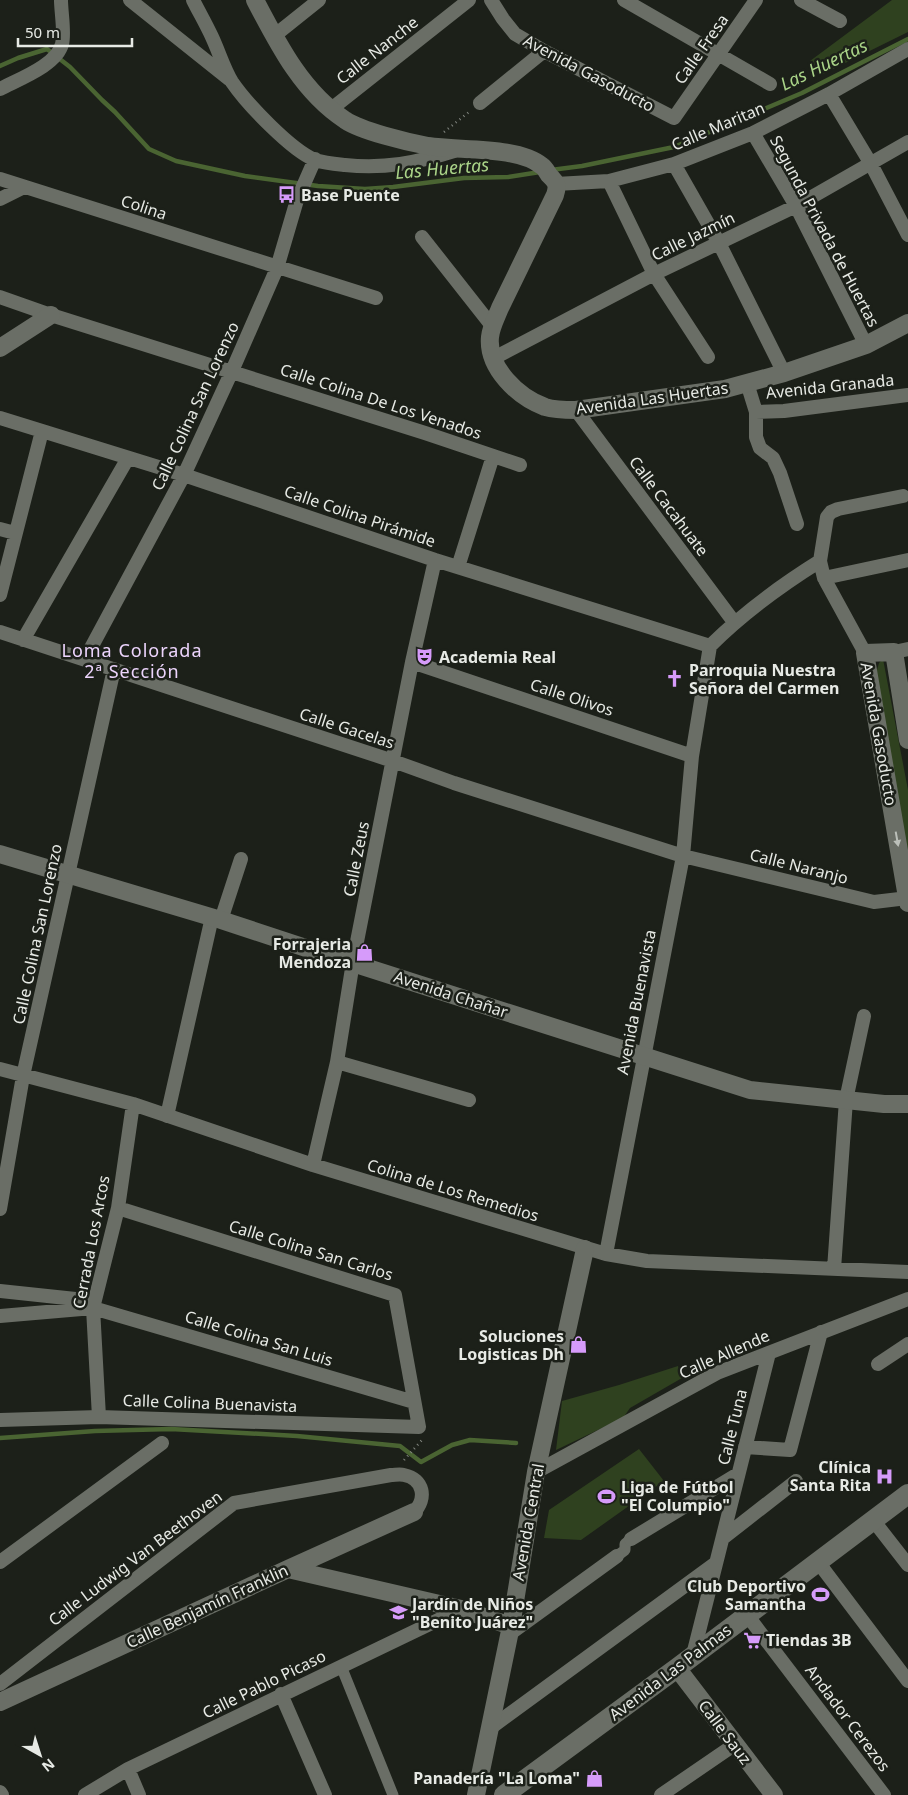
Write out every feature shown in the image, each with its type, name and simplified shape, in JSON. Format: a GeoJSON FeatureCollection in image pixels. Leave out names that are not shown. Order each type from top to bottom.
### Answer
{"type":"FeatureCollection","features":[{"type":"Feature","properties":{"kind":"main road","name":"Avenida Las Palmas"},"geometry":{"type":"LineString","coordinates":[[504,1795],[677,1668],[908,1493]]}},
{"type":"Feature","properties":{"kind":"street"},"geometry":{"type":"LineString","coordinates":[[0,90],[55,57],[63,42],[60,0]]}},
{"type":"Feature","properties":{"kind":"street"},"geometry":{"type":"LineString","coordinates":[[130,0],[231,81],[271,126],[312,164],[390,166],[423,161],[457,150]]}},
{"type":"Feature","properties":{"kind":"street"},"geometry":{"type":"LineString","coordinates":[[193,0],[212,36],[231,81]]}},
{"type":"Feature","properties":{"kind":"street"},"geometry":{"type":"LineString","coordinates":[[255,0],[274,36],[301,78],[330,110],[346,121],[362,128],[426,146],[506,153],[523,157],[542,166],[555,182],[556,195],[492,326],[490,339],[492,359]]}},
{"type":"Feature","properties":{"kind":"street"},"geometry":{"type":"LineString","coordinates":[[274,36],[319,0]]}},
{"type":"Feature","properties":{"kind":"street","name":"Calle Nanche"},"geometry":{"type":"LineString","coordinates":[[330,110],[468,0]]}},
{"type":"Feature","properties":{"kind":"street","name":"Avenida Gasoducto"},"geometry":{"type":"LineString","coordinates":[[492,0],[503,20],[515,34],[674,118]]}},
{"type":"Feature","properties":{"kind":"street"},"geometry":{"type":"LineString","coordinates":[[624,0],[770,84]]}},
{"type":"Feature","properties":{"kind":"street","name":"Calle Fresa"},"geometry":{"type":"LineString","coordinates":[[674,118],[756,0]]}},
{"type":"Feature","properties":{"kind":"street"},"geometry":{"type":"LineString","coordinates":[[800,0],[840,21]]}},
{"type":"Feature","properties":{"kind":"street","name":"Calle Maritan"},"geometry":{"type":"LineString","coordinates":[[555,182],[609,181],[674,164],[753,133],[830,94],[908,48]]}},
{"type":"Feature","properties":{"kind":"street"},"geometry":{"type":"LineString","coordinates":[[480,103],[544,51]]}},
{"type":"Feature","properties":{"kind":"street"},"geometry":{"type":"LineString","coordinates":[[830,94],[871,164],[908,235]]}},
{"type":"Feature","properties":{"kind":"street","name":"Segunda Privada de Huertas"},"geometry":{"type":"LineString","coordinates":[[753,133],[796,206],[866,345]]}},
{"type":"Feature","properties":{"kind":"street","name":"Calle Jazmín"},"geometry":{"type":"LineString","coordinates":[[492,359],[654,274],[796,206],[908,142]]}},
{"type":"Feature","properties":{"kind":"street","name":"Calle Colina San Lorenzo"},"geometry":{"type":"LineString","coordinates":[[86,659],[184,475],[232,371],[277,268],[297,200],[312,164]]}},
{"type":"Feature","properties":{"kind":"street"},"geometry":{"type":"LineString","coordinates":[[674,164],[718,243],[784,373]]}},
{"type":"Feature","properties":{"kind":"street","name":"Colina"},"geometry":{"type":"LineString","coordinates":[[0,179],[376,298]]}},
{"type":"Feature","properties":{"kind":"street"},"geometry":{"type":"LineString","coordinates":[[609,181],[654,274],[708,357]]}},
{"type":"Feature","properties":{"kind":"street"},"geometry":{"type":"LineString","coordinates":[[0,200],[24,187]]}},
{"type":"Feature","properties":{"kind":"street"},"geometry":{"type":"LineString","coordinates":[[422,237],[492,326]]}},
{"type":"Feature","properties":{"kind":"street","name":"Calle Colina De Los Venados"},"geometry":{"type":"LineString","coordinates":[[0,297],[520,465]]}},
{"type":"Feature","properties":{"kind":"street"},"geometry":{"type":"LineString","coordinates":[[0,348],[51,315]]}},
{"type":"Feature","properties":{"kind":"street","name":"Avenida Las Huertas"},"geometry":{"type":"LineString","coordinates":[[492,359],[517,390],[529,398],[558,410],[576,410],[726,389],[784,373],[866,345],[908,323]]}},
{"type":"Feature","properties":{"kind":"street"},"geometry":{"type":"LineString","coordinates":[[747,383],[756,412],[756,438],[760,448],[773,458],[797,524]]}},
{"type":"Feature","properties":{"kind":"street","name":"Avenida Granada"},"geometry":{"type":"LineString","coordinates":[[756,412],[784,411],[908,395]]}},
{"type":"Feature","properties":{"kind":"street","name":"Calle Cacahuate"},"geometry":{"type":"LineString","coordinates":[[576,410],[734,622]]}},
{"type":"Feature","properties":{"kind":"street","name":"Calle Colina Pirámide"},"geometry":{"type":"LineString","coordinates":[[0,418],[184,475],[435,560],[710,646]]}},
{"type":"Feature","properties":{"kind":"street"},"geometry":{"type":"LineString","coordinates":[[0,596],[42,431]]}},
{"type":"Feature","properties":{"kind":"street"},"geometry":{"type":"LineString","coordinates":[[458,567],[493,456]]}},
{"type":"Feature","properties":{"kind":"street"},"geometry":{"type":"LineString","coordinates":[[23,640],[128,458]]}},
{"type":"Feature","properties":{"kind":"street"},"geometry":{"type":"LineString","coordinates":[[865,653],[824,578],[820,561],[827,517],[831,512],[904,496]]}},
{"type":"Feature","properties":{"kind":"street"},"geometry":{"type":"LineString","coordinates":[[0,529],[15,533]]}},
{"type":"Feature","properties":{"kind":"street","name":"Calle Zeus"},"geometry":{"type":"LineString","coordinates":[[313,1164],[337,1062],[353,962],[412,662],[435,560]]}},
{"type":"Feature","properties":{"kind":"street"},"geometry":{"type":"LineString","coordinates":[[824,578],[908,560]]}},
{"type":"Feature","properties":{"kind":"street"},"geometry":{"type":"LineString","coordinates":[[710,646],[734,622],[796,576],[820,561]]}},
{"type":"Feature","properties":{"kind":"street","name":"Calle Gacelas"},"geometry":{"type":"LineString","coordinates":[[0,632],[393,761],[454,783],[683,856]]}},
{"type":"Feature","properties":{"kind":"street","name":"Avenida Buenavista"},"geometry":{"type":"LineString","coordinates":[[606,1254],[683,856],[692,756],[710,646]]}},
{"type":"Feature","properties":{"kind":"street","name":"Avenida Gasoducto"},"geometry":{"type":"LineString","coordinates":[[908,740],[901,650],[865,653],[908,900]]}},
{"type":"Feature","properties":{"kind":"street","name":"Calle Olivos"},"geometry":{"type":"LineString","coordinates":[[412,662],[692,756]]}},
{"type":"Feature","properties":{"kind":"street","name":"Calle Colina San Lorenzo"},"geometry":{"type":"LineString","coordinates":[[0,1209],[23,1076],[114,669]]}},
{"type":"Feature","properties":{"kind":"street","name":"Avenida Chañar"},"geometry":{"type":"LineString","coordinates":[[0,854],[216,918],[750,1090],[908,1104]]}},
{"type":"Feature","properties":{"kind":"street","name":"Calle Naranjo"},"geometry":{"type":"LineString","coordinates":[[683,856],[874,902],[908,900]]}},
{"type":"Feature","properties":{"kind":"street"},"geometry":{"type":"LineString","coordinates":[[168,1116],[216,918],[241,859]]}},
{"type":"Feature","properties":{"kind":"street"},"geometry":{"type":"LineString","coordinates":[[834,1269],[846,1100],[864,1016]]}},
{"type":"Feature","properties":{"kind":"street"},"geometry":{"type":"LineString","coordinates":[[337,1062],[469,1100]]}},
{"type":"Feature","properties":{"kind":"street","name":"Colina de Los Remedios"},"geometry":{"type":"LineString","coordinates":[[0,1068],[23,1076],[134,1104],[313,1164],[606,1254],[648,1261],[908,1272]]}},
{"type":"Feature","properties":{"kind":"street","name":"Cerrada Los Arcos"},"geometry":{"type":"LineString","coordinates":[[99,1417],[94,1308],[118,1208],[134,1104]]}},
{"type":"Feature","properties":{"kind":"street","name":"Calle Colina San Carlos"},"geometry":{"type":"LineString","coordinates":[[118,1208],[395,1294],[418,1427]]}},
{"type":"Feature","properties":{"kind":"street","name":"Avenida Central"},"geometry":{"type":"LineString","coordinates":[[476,1795],[510,1630],[536,1472],[585,1249]]}},
{"type":"Feature","properties":{"kind":"street"},"geometry":{"type":"LineString","coordinates":[[0,1291],[85,1300],[94,1308]]}},
{"type":"Feature","properties":{"kind":"street","name":"Calle Allende"},"geometry":{"type":"LineString","coordinates":[[536,1472],[717,1373],[908,1299]]}},
{"type":"Feature","properties":{"kind":"street"},"geometry":{"type":"LineString","coordinates":[[0,1316],[94,1308]]}},
{"type":"Feature","properties":{"kind":"street","name":"Calle Colina San Luis"},"geometry":{"type":"LineString","coordinates":[[94,1308],[414,1402]]}},
{"type":"Feature","properties":{"kind":"street"},"geometry":{"type":"LineString","coordinates":[[745,1447],[790,1450],[821,1332]]}},
{"type":"Feature","properties":{"kind":"street"},"geometry":{"type":"LineString","coordinates":[[878,1364],[908,1344]]}},
{"type":"Feature","properties":{"kind":"street","name":"Calle Tuna"},"geometry":{"type":"LineString","coordinates":[[693,1655],[769,1353]]}},
{"type":"Feature","properties":{"kind":"street","name":"Calle Colina Buenavista"},"geometry":{"type":"LineString","coordinates":[[0,1420],[99,1417],[418,1427]]}},
{"type":"Feature","properties":{"kind":"street"},"geometry":{"type":"LineString","coordinates":[[0,1562],[162,1443]]}},
{"type":"Feature","properties":{"kind":"street"},"geometry":{"type":"LineString","coordinates":[[288,1569],[461,1609],[510,1630],[625,1550],[625,1544],[631,1539],[738,1474]]}},
{"type":"Feature","properties":{"kind":"street","name":"Calle Ludwig Van Beethoven"},"geometry":{"type":"LineString","coordinates":[[0,1684],[234,1503],[391,1475],[403,1475],[413,1478],[421,1488],[423,1498],[420,1506],[414,1512]]}},
{"type":"Feature","properties":{"kind":"street"},"geometry":{"type":"LineString","coordinates":[[722,1538],[796,1481]]}},
{"type":"Feature","properties":{"kind":"street","name":"Calle Benjamín Franklin"},"geometry":{"type":"LineString","coordinates":[[0,1702],[414,1512]]}},
{"type":"Feature","properties":{"kind":"street"},"geometry":{"type":"LineString","coordinates":[[873,1520],[908,1565]]}},
{"type":"Feature","properties":{"kind":"street"},"geometry":{"type":"LineString","coordinates":[[818,1562],[908,1681]]}},
{"type":"Feature","properties":{"kind":"street"},"geometry":{"type":"LineString","coordinates":[[489,1728],[716,1563]]}},
{"type":"Feature","properties":{"kind":"street","name":"Calle Pablo Picaso"},"geometry":{"type":"LineString","coordinates":[[85,1795],[128,1769],[461,1609]]}},
{"type":"Feature","properties":{"kind":"street","name":"Andador Cerezos"},"geometry":{"type":"LineString","coordinates":[[747,1615],[884,1795]]}},
{"type":"Feature","properties":{"kind":"street"},"geometry":{"type":"LineString","coordinates":[[341,1666],[393,1795]]}},
{"type":"Feature","properties":{"kind":"street","name":"Calle Sauz"},"geometry":{"type":"LineString","coordinates":[[677,1668],[774,1795]]}},
{"type":"Feature","properties":{"kind":"street"},"geometry":{"type":"LineString","coordinates":[[281,1694],[325,1795]]}},
{"type":"Feature","properties":{"kind":"street"},"geometry":{"type":"LineString","coordinates":[[661,1795],[734,1745]]}},
{"type":"Feature","properties":{"kind":"street"},"geometry":{"type":"LineString","coordinates":[[128,1769],[139,1795]]}},
{"type":"Feature","properties":{"kind":"path"},"geometry":{"type":"LineString","coordinates":[[426,146],[480,103]]}},
{"type":"Feature","properties":{"kind":"path"},"geometry":{"type":"LineString","coordinates":[[402,1461],[418,1445]]}},
{"type":"Feature","properties":{"kind":"green space"},"geometry":{"type":"Polygon","coordinates":[[[892,0],[908,0],[908,32],[821,75],[810,61],[892,0]]]}},
{"type":"Feature","properties":{"kind":"green space"},"geometry":{"type":"Polygon","coordinates":[[[883,659],[908,790],[908,877],[874,680],[879,663],[883,659]]]}},
{"type":"Feature","properties":{"kind":"green space"},"geometry":{"type":"Polygon","coordinates":[[[678,1366],[682,1378],[630,1408],[623,1418],[556,1450],[562,1401],[678,1366]]]}},
{"type":"Feature","properties":{"kind":"green space","name":"Liga de Fútbol \"El Columpio\""},"geometry":{"type":"Polygon","coordinates":[[[639,1449],[664,1481],[581,1540],[544,1538],[549,1510],[639,1449]]]}},
{"type":"Feature","properties":{"kind":"waterway","name":"Las Huertas"},"geometry":{"type":"LineString","coordinates":[[551,170],[582,166],[674,147],[802,93],[908,39]]}},
{"type":"Feature","properties":{"kind":"waterway","name":"Las Huertas"},"geometry":{"type":"LineString","coordinates":[[0,66],[47,49],[70,67],[149,149],[176,161],[245,176],[318,186],[365,189],[464,178],[508,177],[540,172]]}},
{"type":"Feature","properties":{"kind":"waterway"},"geometry":{"type":"LineString","coordinates":[[0,1438],[95,1431],[171,1429],[297,1436],[400,1446],[421,1462],[452,1445],[470,1440],[516,1443]]}},
{"type":"Feature","properties":{"kind":"place","name":"Base Puente"},"geometry":{"type":"Point","coordinates":[287,195]}},
{"type":"Feature","properties":{"kind":"place","name":"Academia Real"},"geometry":{"type":"Point","coordinates":[425,657]}},
{"type":"Feature","properties":{"kind":"place","name":"Parroquia Nuestra Señora del Carmen"},"geometry":{"type":"Point","coordinates":[675,679]}},
{"type":"Feature","properties":{"kind":"place","name":"Forrajeria Mendoza"},"geometry":{"type":"Point","coordinates":[365,953]}},
{"type":"Feature","properties":{"kind":"place","name":"Soluciones Logisticas Dh"},"geometry":{"type":"Point","coordinates":[578,1345]}},
{"type":"Feature","properties":{"kind":"place","name":"Clínica Santa Rita"},"geometry":{"type":"Point","coordinates":[885,1476]}},
{"type":"Feature","properties":{"kind":"place","name":"Liga de Fútbol \"El Columpio\""},"geometry":{"type":"Point","coordinates":[607,1496]}},
{"type":"Feature","properties":{"kind":"place","name":"Club Deportivo Samantha"},"geometry":{"type":"Point","coordinates":[820,1595]}},
{"type":"Feature","properties":{"kind":"place","name":"Jardín de Niños \"Benito Juárez\""},"geometry":{"type":"Point","coordinates":[398,1613]}},
{"type":"Feature","properties":{"kind":"place","name":"Tiendas 3B"},"geometry":{"type":"Point","coordinates":[752,1640]}},
{"type":"Feature","properties":{"kind":"place","name":"Panadería \"La Loma\""},"geometry":{"type":"Point","coordinates":[594,1778]}},
{"type":"Feature","properties":{"kind":"district","name":"Loma Colorada 2ª Sección"},"geometry":{"type":"Point","coordinates":[132,661]}}]}
